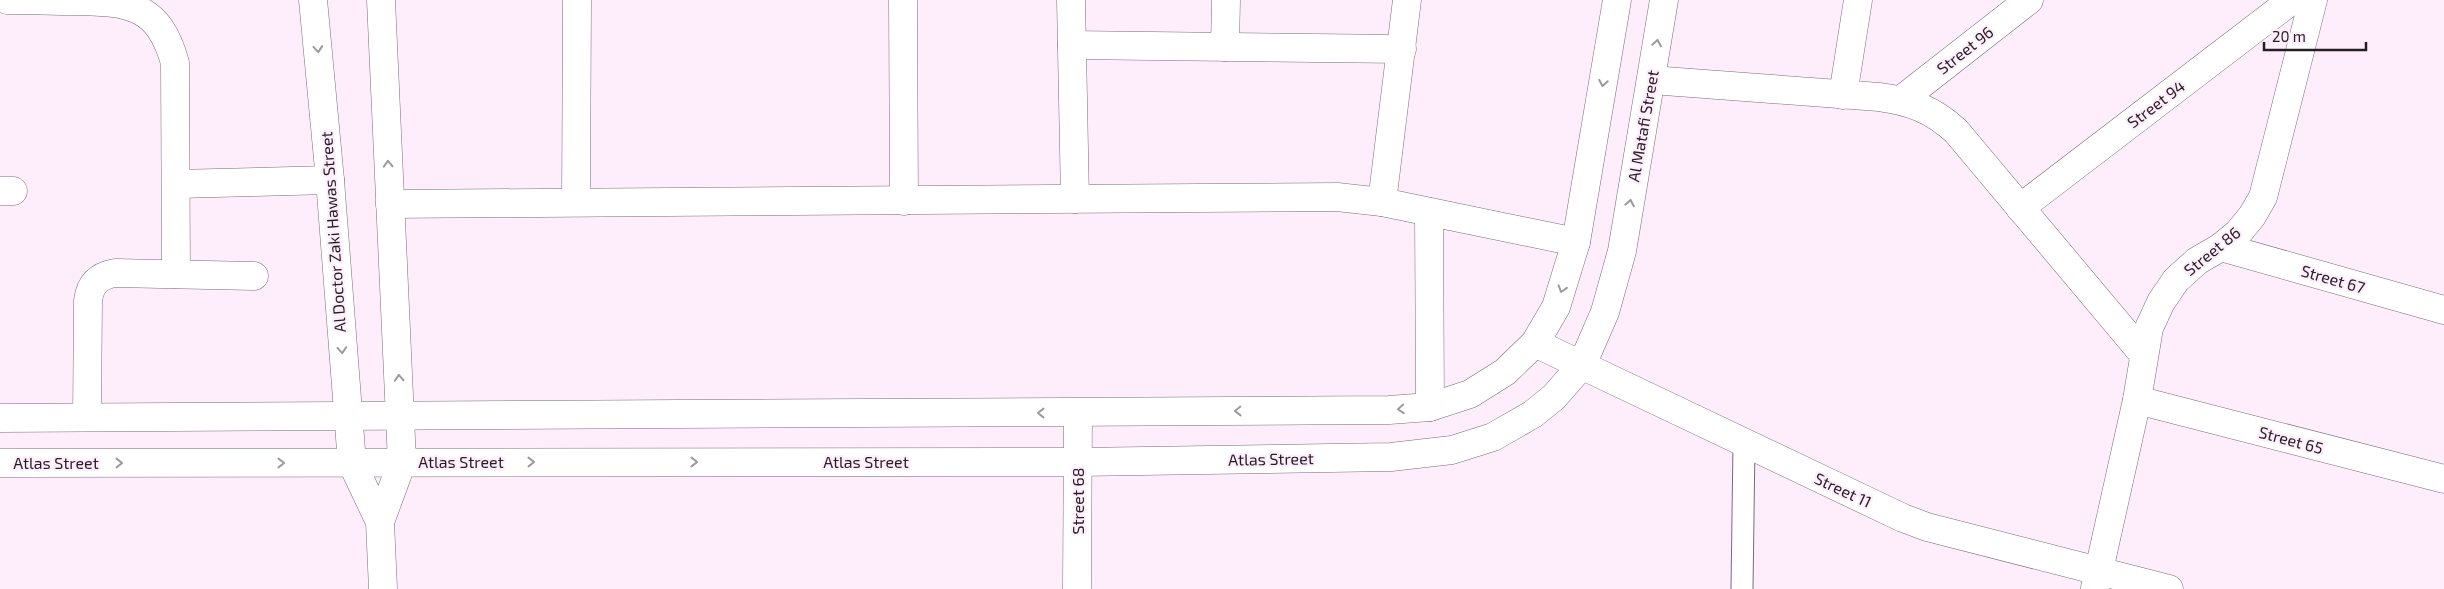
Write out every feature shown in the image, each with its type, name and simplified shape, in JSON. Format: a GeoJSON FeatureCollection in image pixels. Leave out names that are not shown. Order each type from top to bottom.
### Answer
{"type":"FeatureCollection","features":[{"type":"Feature","properties":{"kind":"street"},"geometry":{"type":"LineString","coordinates":[[6,0],[112,1],[135,7],[155,21],[168,40],[174,63],[176,274]]}},
{"type":"Feature","properties":{"kind":"street","name":"Al Doctor Zaki Hawas Street"},"geometry":{"type":"LineString","coordinates":[[313,0],[330,180],[352,463],[380,522]]}},
{"type":"Feature","properties":{"kind":"street"},"geometry":{"type":"LineString","coordinates":[[381,0],[402,462],[380,522],[383,589]]}},
{"type":"Feature","properties":{"kind":"street"},"geometry":{"type":"LineString","coordinates":[[576,202],[577,0]]}},
{"type":"Feature","properties":{"kind":"street"},"geometry":{"type":"LineString","coordinates":[[903,0],[904,201]]}},
{"type":"Feature","properties":{"kind":"street"},"geometry":{"type":"LineString","coordinates":[[1071,0],[1075,199]]}},
{"type":"Feature","properties":{"kind":"street"},"geometry":{"type":"LineString","coordinates":[[1226,0],[1226,47]]}},
{"type":"Feature","properties":{"kind":"street"},"geometry":{"type":"LineString","coordinates":[[1382,202],[1407,0]]}},
{"type":"Feature","properties":{"kind":"street"},"geometry":{"type":"LineString","coordinates":[[0,418],[1078,413],[1389,410],[1430,406],[1470,394],[1505,372],[1535,343],[1556,307],[1576,242],[1617,0]]}},
{"type":"Feature","properties":{"kind":"street","name":"Al Matafi Street"},"geometry":{"type":"LineString","coordinates":[[1622,251],[1664,0]]}},
{"type":"Feature","properties":{"kind":"street"},"geometry":{"type":"LineString","coordinates":[[1843,95],[1858,0]]}},
{"type":"Feature","properties":{"kind":"street","name":"Street 96"},"geometry":{"type":"LineString","coordinates":[[1901,100],[2029,0]]}},
{"type":"Feature","properties":{"kind":"street","name":"Street 94"},"geometry":{"type":"LineString","coordinates":[[2020,208],[2292,0]]}},
{"type":"Feature","properties":{"kind":"street","name":"Street 86"},"geometry":{"type":"LineString","coordinates":[[2097,580],[2137,400],[2149,328],[2161,302],[2176,280],[2197,261],[2221,247],[2238,233],[2252,216],[2263,197],[2313,0]]}},
{"type":"Feature","properties":{"kind":"street"},"geometry":{"type":"LineString","coordinates":[[1072,45],[1402,49]]}},
{"type":"Feature","properties":{"kind":"street"},"geometry":{"type":"LineString","coordinates":[[1651,80],[1901,100],[1928,110],[1956,131],[2144,355]]}},
{"type":"Feature","properties":{"kind":"street"},"geometry":{"type":"LineString","coordinates":[[176,184],[330,180]]}},
{"type":"Feature","properties":{"kind":"street"},"geometry":{"type":"LineString","coordinates":[[390,204],[1337,197],[1382,202],[1576,242]]}},
{"type":"Feature","properties":{"kind":"street"},"geometry":{"type":"LineString","coordinates":[[1429,212],[1430,406]]}},
{"type":"Feature","properties":{"kind":"street","name":"Street 67"},"geometry":{"type":"LineString","coordinates":[[2221,247],[2444,310]]}},
{"type":"Feature","properties":{"kind":"street","name":"Atlas Street"},"geometry":{"type":"LineString","coordinates":[[0,464],[1078,462],[1391,457],[1452,450],[1492,437],[1533,414],[1554,397],[1582,365],[1605,312],[1622,251]]}},
{"type":"Feature","properties":{"kind":"street"},"geometry":{"type":"LineString","coordinates":[[87,417],[88,301],[89,290],[95,281],[104,275],[115,273],[254,276]]}},
{"type":"Feature","properties":{"kind":"street","name":"Street 11"},"geometry":{"type":"LineString","coordinates":[[1535,343],[1884,509],[1927,527],[2097,580],[2169,589]]}},
{"type":"Feature","properties":{"kind":"street","name":"Street 65"},"geometry":{"type":"LineString","coordinates":[[2137,400],[2444,479]]}},
{"type":"Feature","properties":{"kind":"street","name":"Street 68"},"geometry":{"type":"LineString","coordinates":[[1077,589],[1078,413]]}},
{"type":"Feature","properties":{"kind":"lane"},"geometry":{"type":"LineString","coordinates":[[1742,589],[1744,443]]}}]}
